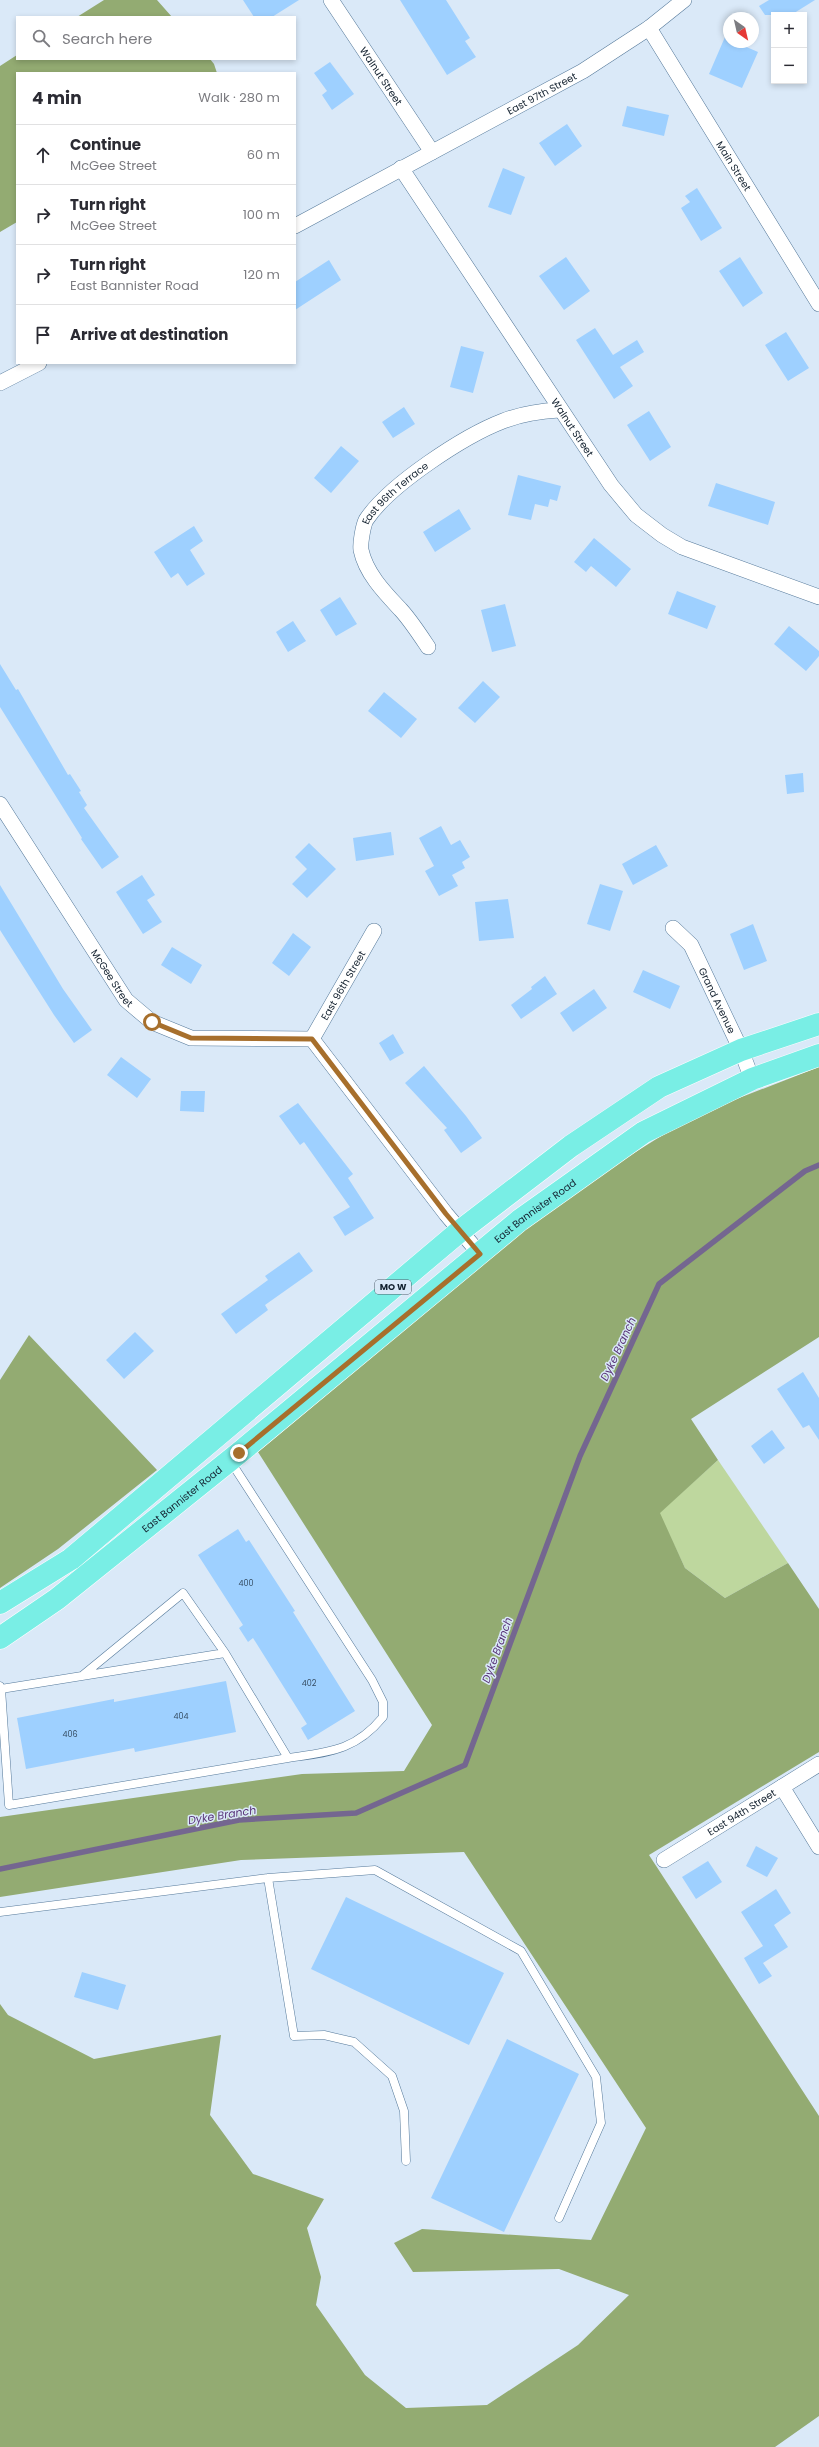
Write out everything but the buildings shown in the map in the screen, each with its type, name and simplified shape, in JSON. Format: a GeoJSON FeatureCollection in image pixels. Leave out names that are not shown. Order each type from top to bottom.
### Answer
{"type":"FeatureCollection","features":[{"type":"Feature","properties":{"kind":"main road","name":"MO W"},"geometry":{"type":"LineString","coordinates":[[0,1603],[71,1559],[460,1230],[571,1146],[659,1087],[741,1050],[819,1024]]}},
{"type":"Feature","properties":{"kind":"main road","name":"East Bannister Road"},"geometry":{"type":"LineString","coordinates":[[0,1638],[57,1599],[230,1461],[520,1220],[644,1132],[752,1079],[819,1055]]}},
{"type":"Feature","properties":{"kind":"street","name":"Walnut Street"},"geometry":{"type":"LineString","coordinates":[[331,0],[432,152]]}},
{"type":"Feature","properties":{"kind":"street","name":"East 97th Street"},"geometry":{"type":"LineString","coordinates":[[401,168],[583,70],[649,28],[684,0]]}},
{"type":"Feature","properties":{"kind":"street","name":"Main Street"},"geometry":{"type":"LineString","coordinates":[[649,28],[819,303]]}},
{"type":"Feature","properties":{"kind":"street","name":"Walnut Street"},"geometry":{"type":"LineString","coordinates":[[401,168],[559,410],[611,485],[636,515],[662,535],[682,546],[819,597]]}},
{"type":"Feature","properties":{"kind":"street"},"geometry":{"type":"LineString","coordinates":[[296,225],[401,168]]}},
{"type":"Feature","properties":{"kind":"street"},"geometry":{"type":"LineString","coordinates":[[0,383],[37,364]]}},
{"type":"Feature","properties":{"kind":"street","name":"East 96th Terrace"},"geometry":{"type":"LineString","coordinates":[[428,647],[401,610],[388,598],[371,573],[361,550],[365,522],[385,500],[415,474],[477,433],[503,421],[538,411],[559,410]]}},
{"type":"Feature","properties":{"kind":"street","name":"McGee Street"},"geometry":{"type":"LineString","coordinates":[[0,804],[126,1000],[152,1022],[191,1038],[312,1039]]}},
{"type":"Feature","properties":{"kind":"street","name":"Grand Avenue"},"geometry":{"type":"LineString","coordinates":[[673,928],[691,945],[741,1050],[752,1079]]}},
{"type":"Feature","properties":{"kind":"street","name":"East 96th Street"},"geometry":{"type":"LineString","coordinates":[[312,1039],[374,931]]}},
{"type":"Feature","properties":{"kind":"street"},"geometry":{"type":"LineString","coordinates":[[312,1039],[480,1254]]}},
{"type":"Feature","properties":{"kind":"street","name":"East 94th Street"},"geometry":{"type":"LineString","coordinates":[[664,1860],[819,1764]]}},
{"type":"Feature","properties":{"kind":"street"},"geometry":{"type":"LineString","coordinates":[[782,1787],[819,1847]]}},
{"type":"Feature","properties":{"kind":"lane"},"geometry":{"type":"LineString","coordinates":[[225,1654],[0,1688],[9,1805],[288,1758],[334,1752],[355,1744],[370,1733],[383,1718],[383,1702],[372,1680],[230,1461]]}},
{"type":"Feature","properties":{"kind":"lane"},"geometry":{"type":"LineString","coordinates":[[83,1676],[183,1593],[225,1654],[288,1758]]}},
{"type":"Feature","properties":{"kind":"lane"},"geometry":{"type":"LineString","coordinates":[[0,1912],[268,1878],[375,1870],[522,1951],[596,2077],[601,2123],[559,2218]]}},
{"type":"Feature","properties":{"kind":"lane"},"geometry":{"type":"LineString","coordinates":[[268,1878],[294,2036],[324,2035],[354,2042],[392,2076],[404,2111],[406,2161]]}},
{"type":"Feature","properties":{"kind":"green space"},"geometry":{"type":"Polygon","coordinates":[[[104,0],[157,0],[171,16],[79,16],[104,0]]]}},
{"type":"Feature","properties":{"kind":"green space"},"geometry":{"type":"Polygon","coordinates":[[[16,56],[16,60],[211,60],[217,72],[16,72],[16,223],[0,232],[0,66],[16,56]]]}},
{"type":"Feature","properties":{"kind":"green space"},"geometry":{"type":"Polygon","coordinates":[[[819,1067],[819,1337],[691,1419],[718,1460],[660,1513],[685,1568],[725,1598],[788,1563],[819,1609],[819,1752],[649,1855],[819,2116],[819,2416],[775,2447],[0,2447],[0,2004],[8,2015],[94,2059],[221,2035],[210,2115],[253,2174],[324,2199],[307,2228],[321,2277],[316,2305],[365,2375],[406,2408],[487,2405],[578,2345],[629,2295],[559,2269],[413,2272],[394,2243],[422,2229],[591,2240],[646,2128],[464,1852],[241,1860],[0,1897],[0,1817],[302,1774],[404,1771],[432,1725],[258,1452],[536,1220],[610,1168],[666,1133],[734,1100],[819,1067]]]}},
{"type":"Feature","properties":{"kind":"green space"},"geometry":{"type":"Polygon","coordinates":[[[29,1335],[157,1470],[58,1549],[0,1588],[0,1380],[29,1335]]]}},
{"type":"Feature","properties":{"kind":"green space"},"geometry":{"type":"Polygon","coordinates":[[[718,1460],[788,1563],[725,1598],[685,1568],[659,1513],[718,1460]]]}},
{"type":"Feature","properties":{"kind":"waterway","name":"Dyke Branch"},"geometry":{"type":"LineString","coordinates":[[0,1869],[239,1820],[356,1813],[465,1765],[580,1456],[659,1284],[805,1171],[819,1165]]}},
{"type":"Feature","properties":{"kind":"route"},"geometry":{"type":"LineString","coordinates":[[152,1022],[191,1038],[312,1039],[446,1214],[480,1254],[239,1453]]}}]}
